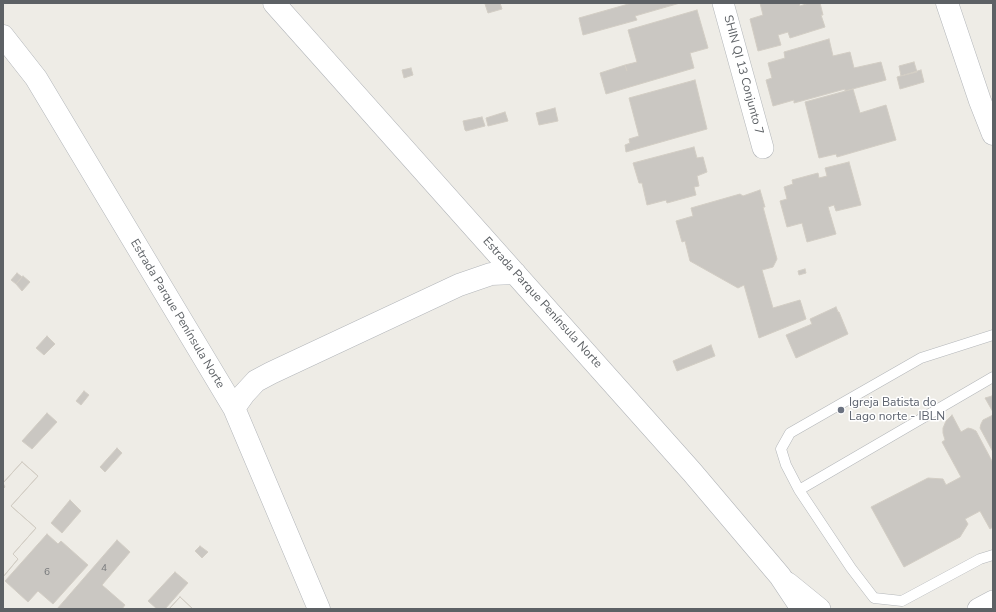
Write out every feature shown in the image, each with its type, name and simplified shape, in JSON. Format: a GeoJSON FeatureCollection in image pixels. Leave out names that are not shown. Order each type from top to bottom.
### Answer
{"type":"FeatureCollection","features":[{"type":"Feature","properties":{"kind":"main road","name":"Estrada Parque Península Norte"},"geometry":{"type":"LineString","coordinates":[[274,3],[692,472],[780,576],[802,609]]}},
{"type":"Feature","properties":{"kind":"main road"},"geometry":{"type":"LineString","coordinates":[[947,3],[980,101],[993,134]]}},
{"type":"Feature","properties":{"kind":"main road","name":"Estrada Parque Península Norte"},"geometry":{"type":"LineString","coordinates":[[3,36],[36,78],[234,408],[319,609]]}},
{"type":"Feature","properties":{"kind":"main road"},"geometry":{"type":"LineString","coordinates":[[234,408],[256,381],[271,373],[459,285],[491,274],[515,273]]}},
{"type":"Feature","properties":{"kind":"street","name":"SHIN QI 13 Conjunto 7"},"geometry":{"type":"LineString","coordinates":[[723,3],[763,148]]}},
{"type":"Feature","properties":{"kind":"street"},"geometry":{"type":"LineString","coordinates":[[780,576],[820,609]]}},
{"type":"Feature","properties":{"kind":"street"},"geometry":{"type":"LineString","coordinates":[[978,609],[993,601]]}},
{"type":"Feature","properties":{"kind":"lane"},"geometry":{"type":"LineString","coordinates":[[993,335],[921,358],[790,433],[781,449],[786,465],[799,490],[851,568],[874,598],[902,601],[980,559],[993,555]]}},
{"type":"Feature","properties":{"kind":"lane"},"geometry":{"type":"LineString","coordinates":[[799,490],[993,377]]}},
{"type":"Feature","properties":{"kind":"building"},"geometry":{"type":"Polygon","coordinates":[[[500,3],[502,9],[488,13],[485,4],[500,3]]]}},
{"type":"Feature","properties":{"kind":"building"},"geometry":{"type":"Polygon","coordinates":[[[632,3],[680,3],[635,16],[637,20],[583,35],[579,18],[632,3]]]}},
{"type":"Feature","properties":{"kind":"building"},"geometry":{"type":"Polygon","coordinates":[[[760,3],[799,3],[800,6],[809,3],[820,3],[823,15],[821,15],[825,27],[790,38],[788,32],[778,35],[781,45],[758,51],[750,19],[763,15],[760,3]]]}},
{"type":"Feature","properties":{"kind":"building"},"geometry":{"type":"Polygon","coordinates":[[[697,10],[708,48],[690,53],[694,68],[606,94],[600,73],[637,62],[628,30],[697,10]]]}},
{"type":"Feature","properties":{"kind":"building"},"geometry":{"type":"Polygon","coordinates":[[[829,39],[833,56],[850,52],[854,68],[881,62],[886,80],[845,91],[845,89],[794,103],[794,100],[773,106],[766,80],[772,78],[768,63],[785,58],[784,52],[829,39]]]}},
{"type":"Feature","properties":{"kind":"building"},"geometry":{"type":"Polygon","coordinates":[[[914,62],[917,72],[901,76],[899,66],[914,62]]]}},
{"type":"Feature","properties":{"kind":"building"},"geometry":{"type":"Polygon","coordinates":[[[411,68],[413,75],[404,78],[402,70],[411,68]]]}},
{"type":"Feature","properties":{"kind":"building"},"geometry":{"type":"Polygon","coordinates":[[[921,70],[924,82],[900,89],[897,77],[921,70]]]}},
{"type":"Feature","properties":{"kind":"building"},"geometry":{"type":"Polygon","coordinates":[[[695,80],[707,129],[626,152],[625,145],[630,143],[629,139],[639,136],[629,98],[695,80]]]}},
{"type":"Feature","properties":{"kind":"building"},"geometry":{"type":"Polygon","coordinates":[[[853,89],[860,113],[886,105],[896,140],[837,157],[836,154],[819,158],[805,102],[853,89]]]}},
{"type":"Feature","properties":{"kind":"building"},"geometry":{"type":"Polygon","coordinates":[[[555,108],[558,121],[539,125],[536,113],[555,108]]]}},
{"type":"Feature","properties":{"kind":"building"},"geometry":{"type":"Polygon","coordinates":[[[505,112],[508,121],[488,126],[486,118],[505,112]]]}},
{"type":"Feature","properties":{"kind":"building"},"geometry":{"type":"Polygon","coordinates":[[[482,117],[485,126],[465,130],[463,121],[482,117]]]}},
{"type":"Feature","properties":{"kind":"building"},"geometry":{"type":"Polygon","coordinates":[[[694,147],[697,158],[703,157],[707,172],[697,176],[699,186],[694,187],[696,195],[667,203],[666,200],[647,205],[642,183],[639,183],[633,163],[694,147]]]}},
{"type":"Feature","properties":{"kind":"building"},"geometry":{"type":"Polygon","coordinates":[[[849,162],[861,205],[836,211],[834,205],[828,207],[836,234],[807,242],[802,223],[787,227],[780,201],[787,199],[784,187],[793,184],[792,180],[818,173],[819,178],[827,176],[825,168],[849,162]]]}},
{"type":"Feature","properties":{"kind":"building"},"geometry":{"type":"Polygon","coordinates":[[[760,190],[777,259],[773,267],[762,270],[773,308],[800,300],[806,319],[759,338],[744,285],[738,288],[690,261],[685,241],[682,242],[676,221],[693,216],[691,208],[740,194],[743,196],[760,190]]]}},
{"type":"Feature","properties":{"kind":"building"},"geometry":{"type":"Polygon","coordinates":[[[805,269],[806,273],[799,275],[798,271],[805,269]]]}},
{"type":"Feature","properties":{"kind":"building"},"geometry":{"type":"Polygon","coordinates":[[[17,273],[22,277],[16,284],[11,280],[17,273]]]}},
{"type":"Feature","properties":{"kind":"building"},"geometry":{"type":"Polygon","coordinates":[[[23,276],[30,282],[22,291],[16,284],[23,276]]]}},
{"type":"Feature","properties":{"kind":"building"},"geometry":{"type":"Polygon","coordinates":[[[836,307],[848,334],[796,358],[786,335],[812,324],[810,319],[836,307]]]}},
{"type":"Feature","properties":{"kind":"building"},"geometry":{"type":"Polygon","coordinates":[[[47,336],[55,344],[44,355],[36,348],[47,336]]]}},
{"type":"Feature","properties":{"kind":"building"},"geometry":{"type":"Polygon","coordinates":[[[711,345],[715,356],[677,371],[673,361],[711,345]]]}},
{"type":"Feature","properties":{"kind":"building"},"geometry":{"type":"Polygon","coordinates":[[[84,391],[89,395],[81,405],[76,401],[84,391]]]}},
{"type":"Feature","properties":{"kind":"building"},"geometry":{"type":"Polygon","coordinates":[[[993,396],[993,412],[985,398],[993,396]]]}},
{"type":"Feature","properties":{"kind":"building"},"geometry":{"type":"Polygon","coordinates":[[[47,413],[57,422],[32,449],[22,441],[47,413]]]}},
{"type":"Feature","properties":{"kind":"building"},"geometry":{"type":"Polygon","coordinates":[[[952,415],[961,432],[968,428],[976,431],[993,463],[993,527],[990,529],[980,511],[965,519],[968,524],[960,537],[904,567],[871,507],[928,478],[943,479],[946,485],[961,477],[942,442],[945,440],[943,428],[946,421],[952,415]]]}},
{"type":"Feature","properties":{"kind":"building"},"geometry":{"type":"Polygon","coordinates":[[[993,415],[993,452],[980,428],[983,420],[993,415]]]}},
{"type":"Feature","properties":{"kind":"building"},"geometry":{"type":"Polygon","coordinates":[[[117,448],[122,453],[105,472],[100,467],[117,448]]]}},
{"type":"Feature","properties":{"kind":"building"},"geometry":{"type":"Polygon","coordinates":[[[22,462],[38,476],[11,506],[36,528],[13,554],[18,559],[3,577],[3,489],[5,487],[3,483],[22,462]]]}},
{"type":"Feature","properties":{"kind":"building"},"geometry":{"type":"Polygon","coordinates":[[[22,462],[38,476],[11,506],[36,528],[13,554],[18,559],[3,577],[3,483],[22,462]]]}},
{"type":"Feature","properties":{"kind":"building"},"geometry":{"type":"Polygon","coordinates":[[[70,500],[81,511],[62,533],[51,523],[70,500]]]}},
{"type":"Feature","properties":{"kind":"building"},"geometry":{"type":"Polygon","coordinates":[[[47,534],[58,544],[61,541],[88,565],[53,604],[38,591],[28,602],[5,581],[47,534]]]}},
{"type":"Feature","properties":{"kind":"building"},"geometry":{"type":"Polygon","coordinates":[[[117,540],[130,552],[102,585],[125,605],[122,609],[57,609],[117,540]]]}},
{"type":"Feature","properties":{"kind":"building"},"geometry":{"type":"Polygon","coordinates":[[[200,546],[208,552],[202,558],[195,551],[200,546]]]}},
{"type":"Feature","properties":{"kind":"building"},"geometry":{"type":"Polygon","coordinates":[[[175,572],[188,583],[165,609],[157,609],[148,601],[175,572]]]}},
{"type":"Feature","properties":{"kind":"building"},"geometry":{"type":"Polygon","coordinates":[[[180,597],[193,609],[169,609],[180,597]]]}},
{"type":"Feature","properties":{"kind":"building"},"geometry":{"type":"Polygon","coordinates":[[[180,597],[193,609],[169,609],[180,597]]]}},
{"type":"Feature","properties":{"kind":"place","name":"Igreja Batista do Lago norte - IBLN"},"geometry":{"type":"Point","coordinates":[841,410]}}]}
